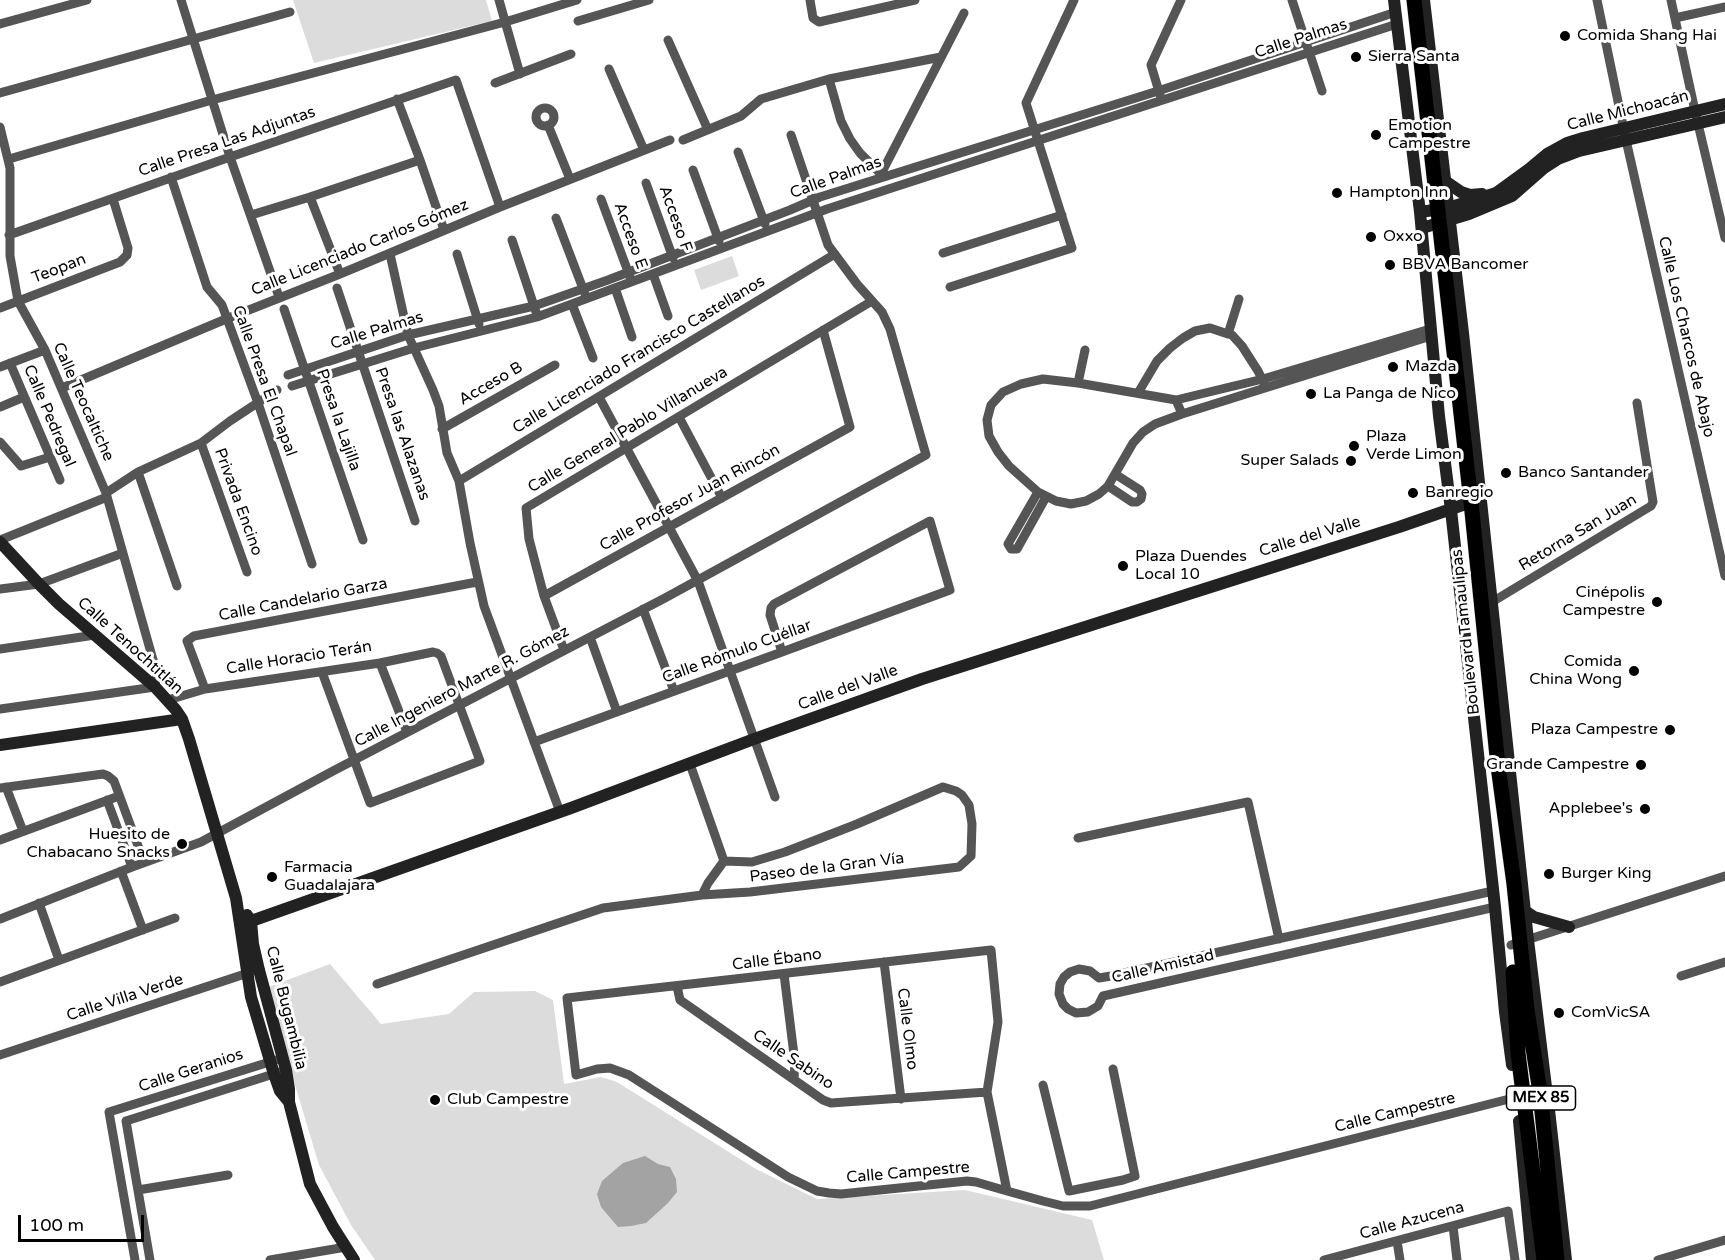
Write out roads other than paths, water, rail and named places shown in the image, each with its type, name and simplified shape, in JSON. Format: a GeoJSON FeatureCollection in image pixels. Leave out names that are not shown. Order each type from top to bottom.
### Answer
{"type":"FeatureCollection","features":[{"type":"Feature","properties":{"kind":"main road","name":"Boulevard Tamaulipas"},"geometry":{"type":"LineString","coordinates":[[1406,0],[1410,86],[1435,217],[1431,279],[1466,504]]}},
{"type":"Feature","properties":{"kind":"main road","name":"Boulevard Tamaulipas"},"geometry":{"type":"LineString","coordinates":[[1414,0],[1477,604],[1498,766],[1517,872],[1519,943],[1510,1012],[1518,1053],[1529,1178],[1544,1260]]}},
{"type":"Feature","properties":{"kind":"main road","name":"Boulevard Tamaulipas"},"geometry":{"type":"LineString","coordinates":[[1477,604],[1491,767],[1506,885],[1519,943],[1554,1183],[1557,1260]]}},
{"type":"Feature","properties":{"kind":"main road"},"geometry":{"type":"LineString","coordinates":[[1510,1012],[1525,1020],[1532,1043]]}},
{"type":"Feature","properties":{"kind":"street"},"geometry":{"type":"LineString","coordinates":[[0,24],[87,0]]}},
{"type":"Feature","properties":{"kind":"street"},"geometry":{"type":"LineString","coordinates":[[181,0],[230,157],[279,297]]}},
{"type":"Feature","properties":{"kind":"street"},"geometry":{"type":"LineString","coordinates":[[499,0],[520,74]]}},
{"type":"Feature","properties":{"kind":"street"},"geometry":{"type":"LineString","coordinates":[[0,180],[9,163],[212,100],[577,0]]}},
{"type":"Feature","properties":{"kind":"street"},"geometry":{"type":"LineString","coordinates":[[578,21],[649,0]]}},
{"type":"Feature","properties":{"kind":"street"},"geometry":{"type":"LineString","coordinates":[[810,0],[813,18],[819,22],[915,0]]}},
{"type":"Feature","properties":{"kind":"street"},"geometry":{"type":"LineString","coordinates":[[950,287],[1072,248],[1026,103],[1074,0]]}},
{"type":"Feature","properties":{"kind":"street"},"geometry":{"type":"LineString","coordinates":[[1160,96],[1151,65],[1181,0]]}},
{"type":"Feature","properties":{"kind":"street"},"geometry":{"type":"LineString","coordinates":[[1292,0],[1322,91]]}},
{"type":"Feature","properties":{"kind":"street"},"geometry":{"type":"LineString","coordinates":[[1424,0],[1445,181],[1435,217]]}},
{"type":"Feature","properties":{"kind":"street","name":"Calle Los Charcos de Abajo"},"geometry":{"type":"LineString","coordinates":[[1597,0],[1725,576]]}},
{"type":"Feature","properties":{"kind":"street"},"geometry":{"type":"LineString","coordinates":[[1671,0],[1696,117],[1721,208],[1725,238]]}},
{"type":"Feature","properties":{"kind":"street"},"geometry":{"type":"LineString","coordinates":[[1675,18],[1725,8]]}},
{"type":"Feature","properties":{"kind":"street"},"geometry":{"type":"LineString","coordinates":[[0,93],[290,12]]}},
{"type":"Feature","properties":{"kind":"street"},"geometry":{"type":"LineString","coordinates":[[1396,12],[1410,86]]}},
{"type":"Feature","properties":{"kind":"street","name":"Calle Palmas"},"geometry":{"type":"LineString","coordinates":[[292,386],[414,348],[537,317],[816,213],[1038,141],[1305,42],[1396,12]]}},
{"type":"Feature","properties":{"kind":"street","name":"Calle Palmas"},"geometry":{"type":"LineString","coordinates":[[288,375],[408,335],[534,306],[883,175],[1309,52],[1396,12]]}},
{"type":"Feature","properties":{"kind":"street"},"geometry":{"type":"LineString","coordinates":[[883,175],[964,13]]}},
{"type":"Feature","properties":{"kind":"street"},"geometry":{"type":"LineString","coordinates":[[668,40],[708,130]]}},
{"type":"Feature","properties":{"kind":"street"},"geometry":{"type":"LineString","coordinates":[[495,83],[571,54]]}},
{"type":"Feature","properties":{"kind":"street"},"geometry":{"type":"LineString","coordinates":[[683,140],[741,116],[761,99],[829,79],[941,57]]}},
{"type":"Feature","properties":{"kind":"street"},"geometry":{"type":"LineString","coordinates":[[609,69],[644,150]]}},
{"type":"Feature","properties":{"kind":"street"},"geometry":{"type":"LineString","coordinates":[[829,79],[841,121],[850,139],[860,153],[893,187]]}},
{"type":"Feature","properties":{"kind":"street","name":"Calle Presa Las Adjuntas"},"geometry":{"type":"LineString","coordinates":[[9,235],[456,80],[500,207]]}},
{"type":"Feature","properties":{"kind":"street"},"geometry":{"type":"LineString","coordinates":[[397,99],[444,230]]}},
{"type":"Feature","properties":{"kind":"street","name":"Calle Michoacán"},"geometry":{"type":"LineString","coordinates":[[1435,217],[1486,208],[1512,196],[1558,159],[1625,134],[1696,117],[1725,104]]}},
{"type":"Feature","properties":{"kind":"street","name":"Calle Michoacán"},"geometry":{"type":"LineString","coordinates":[[1696,117],[1725,117]]}},
{"type":"Feature","properties":{"kind":"street"},"geometry":{"type":"LineString","coordinates":[[548,125],[570,179]]}},
{"type":"Feature","properties":{"kind":"street","name":"Calle Teocaltiche"},"geometry":{"type":"LineString","coordinates":[[0,127],[9,163],[9,235],[5,248],[10,256],[18,301],[45,350],[107,495],[158,674],[155,687]]}},
{"type":"Feature","properties":{"kind":"street","name":"Calle Michoacán"},"geometry":{"type":"LineString","coordinates":[[1435,217],[1496,193],[1557,148],[1583,138],[1625,134]]}},
{"type":"Feature","properties":{"kind":"street"},"geometry":{"type":"LineString","coordinates":[[791,135],[828,245],[872,301]]}},
{"type":"Feature","properties":{"kind":"street","name":"Calle Licenciado Carlos Gómez"},"geometry":{"type":"LineString","coordinates":[[62,388],[279,297],[670,140]]}},
{"type":"Feature","properties":{"kind":"street"},"geometry":{"type":"LineString","coordinates":[[738,152],[768,232]]}},
{"type":"Feature","properties":{"kind":"street"},"geometry":{"type":"LineString","coordinates":[[251,215],[420,160]]}},
{"type":"Feature","properties":{"kind":"street"},"geometry":{"type":"LineString","coordinates":[[693,170],[722,249]]}},
{"type":"Feature","properties":{"kind":"street","name":"Calle Presa El Chapal"},"geometry":{"type":"LineString","coordinates":[[171,177],[207,287],[222,305],[258,403],[312,564]]}},
{"type":"Feature","properties":{"kind":"street"},"geometry":{"type":"LineString","coordinates":[[1445,181],[1470,195],[1496,193]]}},
{"type":"Feature","properties":{"kind":"street","name":"Acceso F"},"geometry":{"type":"LineString","coordinates":[[646,183],[676,266]]}},
{"type":"Feature","properties":{"kind":"street"},"geometry":{"type":"LineString","coordinates":[[310,197],[340,274]]}},
{"type":"Feature","properties":{"kind":"street","name":"Teopan"},"geometry":{"type":"LineString","coordinates":[[0,308],[120,261],[127,255],[128,248],[113,199]]}},
{"type":"Feature","properties":{"kind":"street","name":"Acceso E"},"geometry":{"type":"LineString","coordinates":[[601,199],[632,282]]}},
{"type":"Feature","properties":{"kind":"street"},"geometry":{"type":"LineString","coordinates":[[943,254],[1062,215]]}},
{"type":"Feature","properties":{"kind":"street"},"geometry":{"type":"LineString","coordinates":[[556,218],[587,299]]}},
{"type":"Feature","properties":{"kind":"street"},"geometry":{"type":"LineString","coordinates":[[512,240],[537,317]]}},
{"type":"Feature","properties":{"kind":"street"},"geometry":{"type":"LineString","coordinates":[[390,254],[408,335],[434,390],[439,406],[447,453],[459,481],[477,582],[484,606],[560,812]]}},
{"type":"Feature","properties":{"kind":"street"},"geometry":{"type":"LineString","coordinates":[[457,254],[481,331]]}},
{"type":"Feature","properties":{"kind":"street","name":"Calle Licenciado Francisco Castellanos"},"geometry":{"type":"LineString","coordinates":[[459,481],[835,255]]}},
{"type":"Feature","properties":{"kind":"street"},"geometry":{"type":"LineString","coordinates":[[653,274],[668,316]]}},
{"type":"Feature","properties":{"kind":"street"},"geometry":{"type":"LineString","coordinates":[[1431,279],[1430,333],[1438,416],[1466,504]]}},
{"type":"Feature","properties":{"kind":"street","name":"Presa las Alazanas"},"geometry":{"type":"LineString","coordinates":[[337,288],[416,521]]}},
{"type":"Feature","properties":{"kind":"street"},"geometry":{"type":"LineString","coordinates":[[615,288],[632,337]]}},
{"type":"Feature","properties":{"kind":"street"},"geometry":{"type":"LineString","coordinates":[[1228,334],[1239,299]]}},
{"type":"Feature","properties":{"kind":"street","name":"Calle General Pablo Villanueva"},"geometry":{"type":"LineString","coordinates":[[564,650],[544,596],[529,539],[526,508],[872,301]]}},
{"type":"Feature","properties":{"kind":"street","name":"Calle Ingeniero Marte R. Gómez"},"geometry":{"type":"LineString","coordinates":[[0,919],[201,842],[698,580],[926,455],[890,329],[882,312],[872,301]]}},
{"type":"Feature","properties":{"kind":"street"},"geometry":{"type":"LineString","coordinates":[[572,304],[593,358]]}},
{"type":"Feature","properties":{"kind":"street","name":"Presa la Lajilla"},"geometry":{"type":"LineString","coordinates":[[284,309],[363,540]]}},
{"type":"Feature","properties":{"kind":"street"},"geometry":{"type":"LineString","coordinates":[[1138,393],[1157,361],[1170,348],[1195,331],[1210,328],[1232,335],[1242,346],[1264,384]]}},
{"type":"Feature","properties":{"kind":"street","name":"Calle Profesor Juan Rincón"},"geometry":{"type":"LineString","coordinates":[[544,596],[850,427],[823,330]]}},
{"type":"Feature","properties":{"kind":"street"},"geometry":{"type":"LineString","coordinates":[[1264,384],[1176,400],[1078,383],[1043,380],[1021,384],[1003,392],[991,405],[987,420],[989,436],[1009,466],[1042,494],[1056,501],[1071,504],[1086,501],[1108,486],[1133,443],[1155,424],[1264,384],[1430,333]]}},
{"type":"Feature","properties":{"kind":"street"},"geometry":{"type":"LineString","coordinates":[[0,367],[45,350]]}},
{"type":"Feature","properties":{"kind":"street"},"geometry":{"type":"LineString","coordinates":[[1078,383],[1085,350]]}},
{"type":"Feature","properties":{"kind":"street","name":"Calle Pedregal"},"geometry":{"type":"LineString","coordinates":[[10,363],[60,480]]}},
{"type":"Feature","properties":{"kind":"street","name":"Acceso B"},"geometry":{"type":"LineString","coordinates":[[442,429],[555,365]]}},
{"type":"Feature","properties":{"kind":"street"},"geometry":{"type":"LineString","coordinates":[[0,541],[107,495],[138,472],[201,443],[277,390]]}},
{"type":"Feature","properties":{"kind":"street"},"geometry":{"type":"LineString","coordinates":[[0,407],[24,397]]}},
{"type":"Feature","properties":{"kind":"street"},"geometry":{"type":"LineString","coordinates":[[599,397],[698,580],[775,797]]}},
{"type":"Feature","properties":{"kind":"street"},"geometry":{"type":"LineString","coordinates":[[1176,400],[1182,414]]}},
{"type":"Feature","properties":{"kind":"street","name":"Retorna San Juan"},"geometry":{"type":"LineString","coordinates":[[1477,604],[1651,506],[1653,502],[1637,404]]}},
{"type":"Feature","properties":{"kind":"street"},"geometry":{"type":"LineString","coordinates":[[678,417],[722,498]]}},
{"type":"Feature","properties":{"kind":"street"},"geometry":{"type":"LineString","coordinates":[[0,442],[21,466],[50,458]]}},
{"type":"Feature","properties":{"kind":"street","name":"Privada Encino"},"geometry":{"type":"LineString","coordinates":[[201,443],[248,572]]}},
{"type":"Feature","properties":{"kind":"street"},"geometry":{"type":"LineString","coordinates":[[138,472],[177,586]]}},
{"type":"Feature","properties":{"kind":"street"},"geometry":{"type":"LineString","coordinates":[[1108,486],[1132,502],[1141,499],[1140,490],[1115,474]]}},
{"type":"Feature","properties":{"kind":"street"},"geometry":{"type":"LineString","coordinates":[[1028,520],[1042,494]]}},
{"type":"Feature","properties":{"kind":"street","name":"Calle del Valle"},"geometry":{"type":"LineString","coordinates":[[246,923],[560,812],[754,739],[955,668],[1466,504]]}},
{"type":"Feature","properties":{"kind":"street","name":"Calle Rómulo Cuéllar"},"geometry":{"type":"LineString","coordinates":[[534,742],[782,652],[950,590],[930,521],[774,604],[770,615],[782,652]]}},
{"type":"Feature","properties":{"kind":"street","name":"Calle Tenochtitlán"},"geometry":{"type":"LineString","coordinates":[[0,541],[39,584],[155,687],[182,719],[236,898],[246,923]]}},
{"type":"Feature","properties":{"kind":"street"},"geometry":{"type":"LineString","coordinates":[[0,589],[39,584],[123,553]]}},
{"type":"Feature","properties":{"kind":"street","name":"Calle Candelario Garza"},"geometry":{"type":"LineString","coordinates":[[205,689],[187,641],[194,636],[477,582]]}},
{"type":"Feature","properties":{"kind":"street"},"geometry":{"type":"LineString","coordinates":[[1477,604],[1493,891],[1510,1012],[1517,1097],[1529,1178],[1532,1260]]}},
{"type":"Feature","properties":{"kind":"street"},"geometry":{"type":"LineString","coordinates":[[643,609],[674,691]]}},
{"type":"Feature","properties":{"kind":"street"},"geometry":{"type":"LineString","coordinates":[[0,649],[95,635]]}},
{"type":"Feature","properties":{"kind":"street"},"geometry":{"type":"LineString","coordinates":[[590,637],[617,712]]}},
{"type":"Feature","properties":{"kind":"street","name":"Calle Horacio Terán"},"geometry":{"type":"LineString","coordinates":[[168,700],[205,689],[380,663],[433,652],[441,656],[460,705]]}},
{"type":"Feature","properties":{"kind":"street"},"geometry":{"type":"LineString","coordinates":[[380,663],[407,732]]}},
{"type":"Feature","properties":{"kind":"street"},"geometry":{"type":"LineString","coordinates":[[322,672],[370,803],[480,761],[460,705]]}},
{"type":"Feature","properties":{"kind":"street"},"geometry":{"type":"LineString","coordinates":[[0,709],[155,687]]}},
{"type":"Feature","properties":{"kind":"street"},"geometry":{"type":"LineString","coordinates":[[0,745],[182,719]]}},
{"type":"Feature","properties":{"kind":"street"},"geometry":{"type":"LineString","coordinates":[[690,764],[724,861],[702,895]]}},
{"type":"Feature","properties":{"kind":"street"},"geometry":{"type":"LineString","coordinates":[[23,831],[3,788],[103,774],[114,781],[144,862]]}},
{"type":"Feature","properties":{"kind":"street","name":"Paseo de la Gran Vía"},"geometry":{"type":"LineString","coordinates":[[377,984],[603,908],[959,867],[971,856],[972,824],[969,805],[962,795],[943,787],[857,824],[774,855],[753,862],[724,861]]}},
{"type":"Feature","properties":{"kind":"street"},"geometry":{"type":"LineString","coordinates":[[0,840],[119,796]]}},
{"type":"Feature","properties":{"kind":"street"},"geometry":{"type":"LineString","coordinates":[[107,800],[132,867]]}},
{"type":"Feature","properties":{"kind":"street"},"geometry":{"type":"LineString","coordinates":[[1078,838],[1248,802],[1279,939]]}},
{"type":"Feature","properties":{"kind":"street"},"geometry":{"type":"LineString","coordinates":[[121,871],[143,930]]}},
{"type":"Feature","properties":{"kind":"street"},"geometry":{"type":"LineString","coordinates":[[1517,872],[1525,911],[1519,943],[1566,1260]]}},
{"type":"Feature","properties":{"kind":"street"},"geometry":{"type":"LineString","coordinates":[[1519,943],[1725,876]]}},
{"type":"Feature","properties":{"kind":"street","name":"Calle Amistad"},"geometry":{"type":"LineString","coordinates":[[1493,891],[1099,978],[1090,971],[1079,969],[1064,977],[1060,984],[1059,994],[1068,1009],[1077,1013],[1088,1012],[1098,1006],[1103,996],[1495,907]]}},
{"type":"Feature","properties":{"kind":"street"},"geometry":{"type":"LineString","coordinates":[[1468,897],[1471,912]]}},
{"type":"Feature","properties":{"kind":"street"},"geometry":{"type":"LineString","coordinates":[[39,903],[59,960]]}},
{"type":"Feature","properties":{"kind":"street"},"geometry":{"type":"LineString","coordinates":[[1525,911],[1534,917],[1569,927]]}},
{"type":"Feature","properties":{"kind":"street"},"geometry":{"type":"LineString","coordinates":[[0,982],[175,918]]}},
{"type":"Feature","properties":{"kind":"street","name":"Calle Bugambilia"},"geometry":{"type":"LineString","coordinates":[[246,923],[254,944],[253,972],[278,1066],[289,1089],[288,1102],[310,1184],[354,1260]]}},
{"type":"Feature","properties":{"kind":"street"},"geometry":{"type":"LineString","coordinates":[[1347,924],[1351,940]]}},
{"type":"Feature","properties":{"kind":"street","name":"Calle Ébano"},"geometry":{"type":"LineString","coordinates":[[567,999],[991,950],[998,1022],[987,1092]]}},
{"type":"Feature","properties":{"kind":"street"},"geometry":{"type":"LineString","coordinates":[[1224,951],[1228,968]]}},
{"type":"Feature","properties":{"kind":"street","name":"Calle Olmo"},"geometry":{"type":"LineString","coordinates":[[884,962],[901,1099]]}},
{"type":"Feature","properties":{"kind":"street"},"geometry":{"type":"LineString","coordinates":[[1682,976],[1725,962]]}},
{"type":"Feature","properties":{"kind":"street","name":"Calle Villa Verde"},"geometry":{"type":"LineString","coordinates":[[0,1055],[253,972]]}},
{"type":"Feature","properties":{"kind":"street"},"geometry":{"type":"LineString","coordinates":[[784,974],[795,1063],[794,1079]]}},
{"type":"Feature","properties":{"kind":"street"},"geometry":{"type":"LineString","coordinates":[[1099,978],[1104,987],[1103,996]]}},
{"type":"Feature","properties":{"kind":"street","name":"Calle Sabino"},"geometry":{"type":"LineString","coordinates":[[677,986],[680,1000],[823,1100],[831,1103],[987,1092]]}},
{"type":"Feature","properties":{"kind":"street","name":"Calle Campestre"},"geometry":{"type":"LineString","coordinates":[[567,999],[576,1075],[610,1068],[629,1075],[788,1177],[817,1191],[841,1194],[967,1181],[1053,1204],[1090,1206],[1517,1097]]}},
{"type":"Feature","properties":{"kind":"street","name":"Calle Geranios"},"geometry":{"type":"LineString","coordinates":[[109,1112],[278,1066]]}},
{"type":"Feature","properties":{"kind":"street","name":"Calle Geranios"},"geometry":{"type":"LineString","coordinates":[[126,1121],[278,1066]]}},
{"type":"Feature","properties":{"kind":"street"},"geometry":{"type":"LineString","coordinates":[[1043,1086],[1069,1191],[1123,1180],[1136,1176],[1113,1069]]}},
{"type":"Feature","properties":{"kind":"street"},"geometry":{"type":"LineString","coordinates":[[987,1092],[1007,1191]]}},
{"type":"Feature","properties":{"kind":"street"},"geometry":{"type":"LineString","coordinates":[[109,1112],[126,1121],[150,1260]]}},
{"type":"Feature","properties":{"kind":"street"},"geometry":{"type":"LineString","coordinates":[[109,1112],[135,1260]]}},
{"type":"Feature","properties":{"kind":"street"},"geometry":{"type":"LineString","coordinates":[[138,1190],[228,1175]]}},
{"type":"Feature","properties":{"kind":"street"},"geometry":{"type":"LineString","coordinates":[[1123,1180],[1128,1197]]}},
{"type":"Feature","properties":{"kind":"street","name":"Calle Azucena"},"geometry":{"type":"LineString","coordinates":[[1324,1260],[1345,1257],[1508,1211],[1515,1260]]}},
{"type":"Feature","properties":{"kind":"street"},"geometry":{"type":"LineString","coordinates":[[1453,1226],[1457,1260]]}},
{"type":"Feature","properties":{"kind":"street"},"geometry":{"type":"LineString","coordinates":[[1658,1260],[1725,1240]]}},
{"type":"Feature","properties":{"kind":"street"},"geometry":{"type":"LineString","coordinates":[[1397,1241],[1400,1260]]}},
{"type":"Feature","properties":{"kind":"street"},"geometry":{"type":"LineString","coordinates":[[270,1260],[346,1247]]}},
{"type":"Feature","properties":{"kind":"place","name":"Comida Shang Hai"},"geometry":{"type":"Point","coordinates":[1565,36]}},
{"type":"Feature","properties":{"kind":"place","name":"Sierra Santa"},"geometry":{"type":"Point","coordinates":[1356,57]}},
{"type":"Feature","properties":{"kind":"place","name":"Emotion Campestre"},"geometry":{"type":"Point","coordinates":[1376,135]}},
{"type":"Feature","properties":{"kind":"place","name":"Hampton Inn"},"geometry":{"type":"Point","coordinates":[1337,193]}},
{"type":"Feature","properties":{"kind":"place","name":"Oxxo"},"geometry":{"type":"Point","coordinates":[1371,237]}},
{"type":"Feature","properties":{"kind":"place","name":"BBVA Bancomer"},"geometry":{"type":"Point","coordinates":[1390,265]}},
{"type":"Feature","properties":{"kind":"place","name":"Mazda"},"geometry":{"type":"Point","coordinates":[1393,367]}},
{"type":"Feature","properties":{"kind":"place","name":"La Panga de Nico"},"geometry":{"type":"Point","coordinates":[1311,394]}},
{"type":"Feature","properties":{"kind":"place","name":"Plaza Verde Limon"},"geometry":{"type":"Point","coordinates":[1354,446]}},
{"type":"Feature","properties":{"kind":"place","name":"Super Salads"},"geometry":{"type":"Point","coordinates":[1351,461]}},
{"type":"Feature","properties":{"kind":"place","name":"Banco Santander"},"geometry":{"type":"Point","coordinates":[1506,473]}},
{"type":"Feature","properties":{"kind":"place","name":"Banregio"},"geometry":{"type":"Point","coordinates":[1413,493]}},
{"type":"Feature","properties":{"kind":"place","name":"Plaza Duendes Local 10"},"geometry":{"type":"Point","coordinates":[1123,566]}},
{"type":"Feature","properties":{"kind":"place","name":"Cinépolis Campestre"},"geometry":{"type":"Point","coordinates":[1657,602]}},
{"type":"Feature","properties":{"kind":"place","name":"Comida China Wong"},"geometry":{"type":"Point","coordinates":[1634,671]}},
{"type":"Feature","properties":{"kind":"place","name":"Plaza Campestre"},"geometry":{"type":"Point","coordinates":[1670,730]}},
{"type":"Feature","properties":{"kind":"place","name":"Grande Campestre"},"geometry":{"type":"Point","coordinates":[1641,765]}},
{"type":"Feature","properties":{"kind":"place","name":"Applebee's"},"geometry":{"type":"Point","coordinates":[1645,809]}},
{"type":"Feature","properties":{"kind":"place","name":"Huesito de Chabacano Snacks"},"geometry":{"type":"Point","coordinates":[182,844]}},
{"type":"Feature","properties":{"kind":"place","name":"Burger King"},"geometry":{"type":"Point","coordinates":[1549,874]}},
{"type":"Feature","properties":{"kind":"place","name":"Farmacia Guadalajara"},"geometry":{"type":"Point","coordinates":[272,877]}},
{"type":"Feature","properties":{"kind":"place","name":"ComVicSA"},"geometry":{"type":"Point","coordinates":[1559,1013]}},
{"type":"Feature","properties":{"kind":"place","name":"Club Campestre"},"geometry":{"type":"Point","coordinates":[435,1100]}}]}
